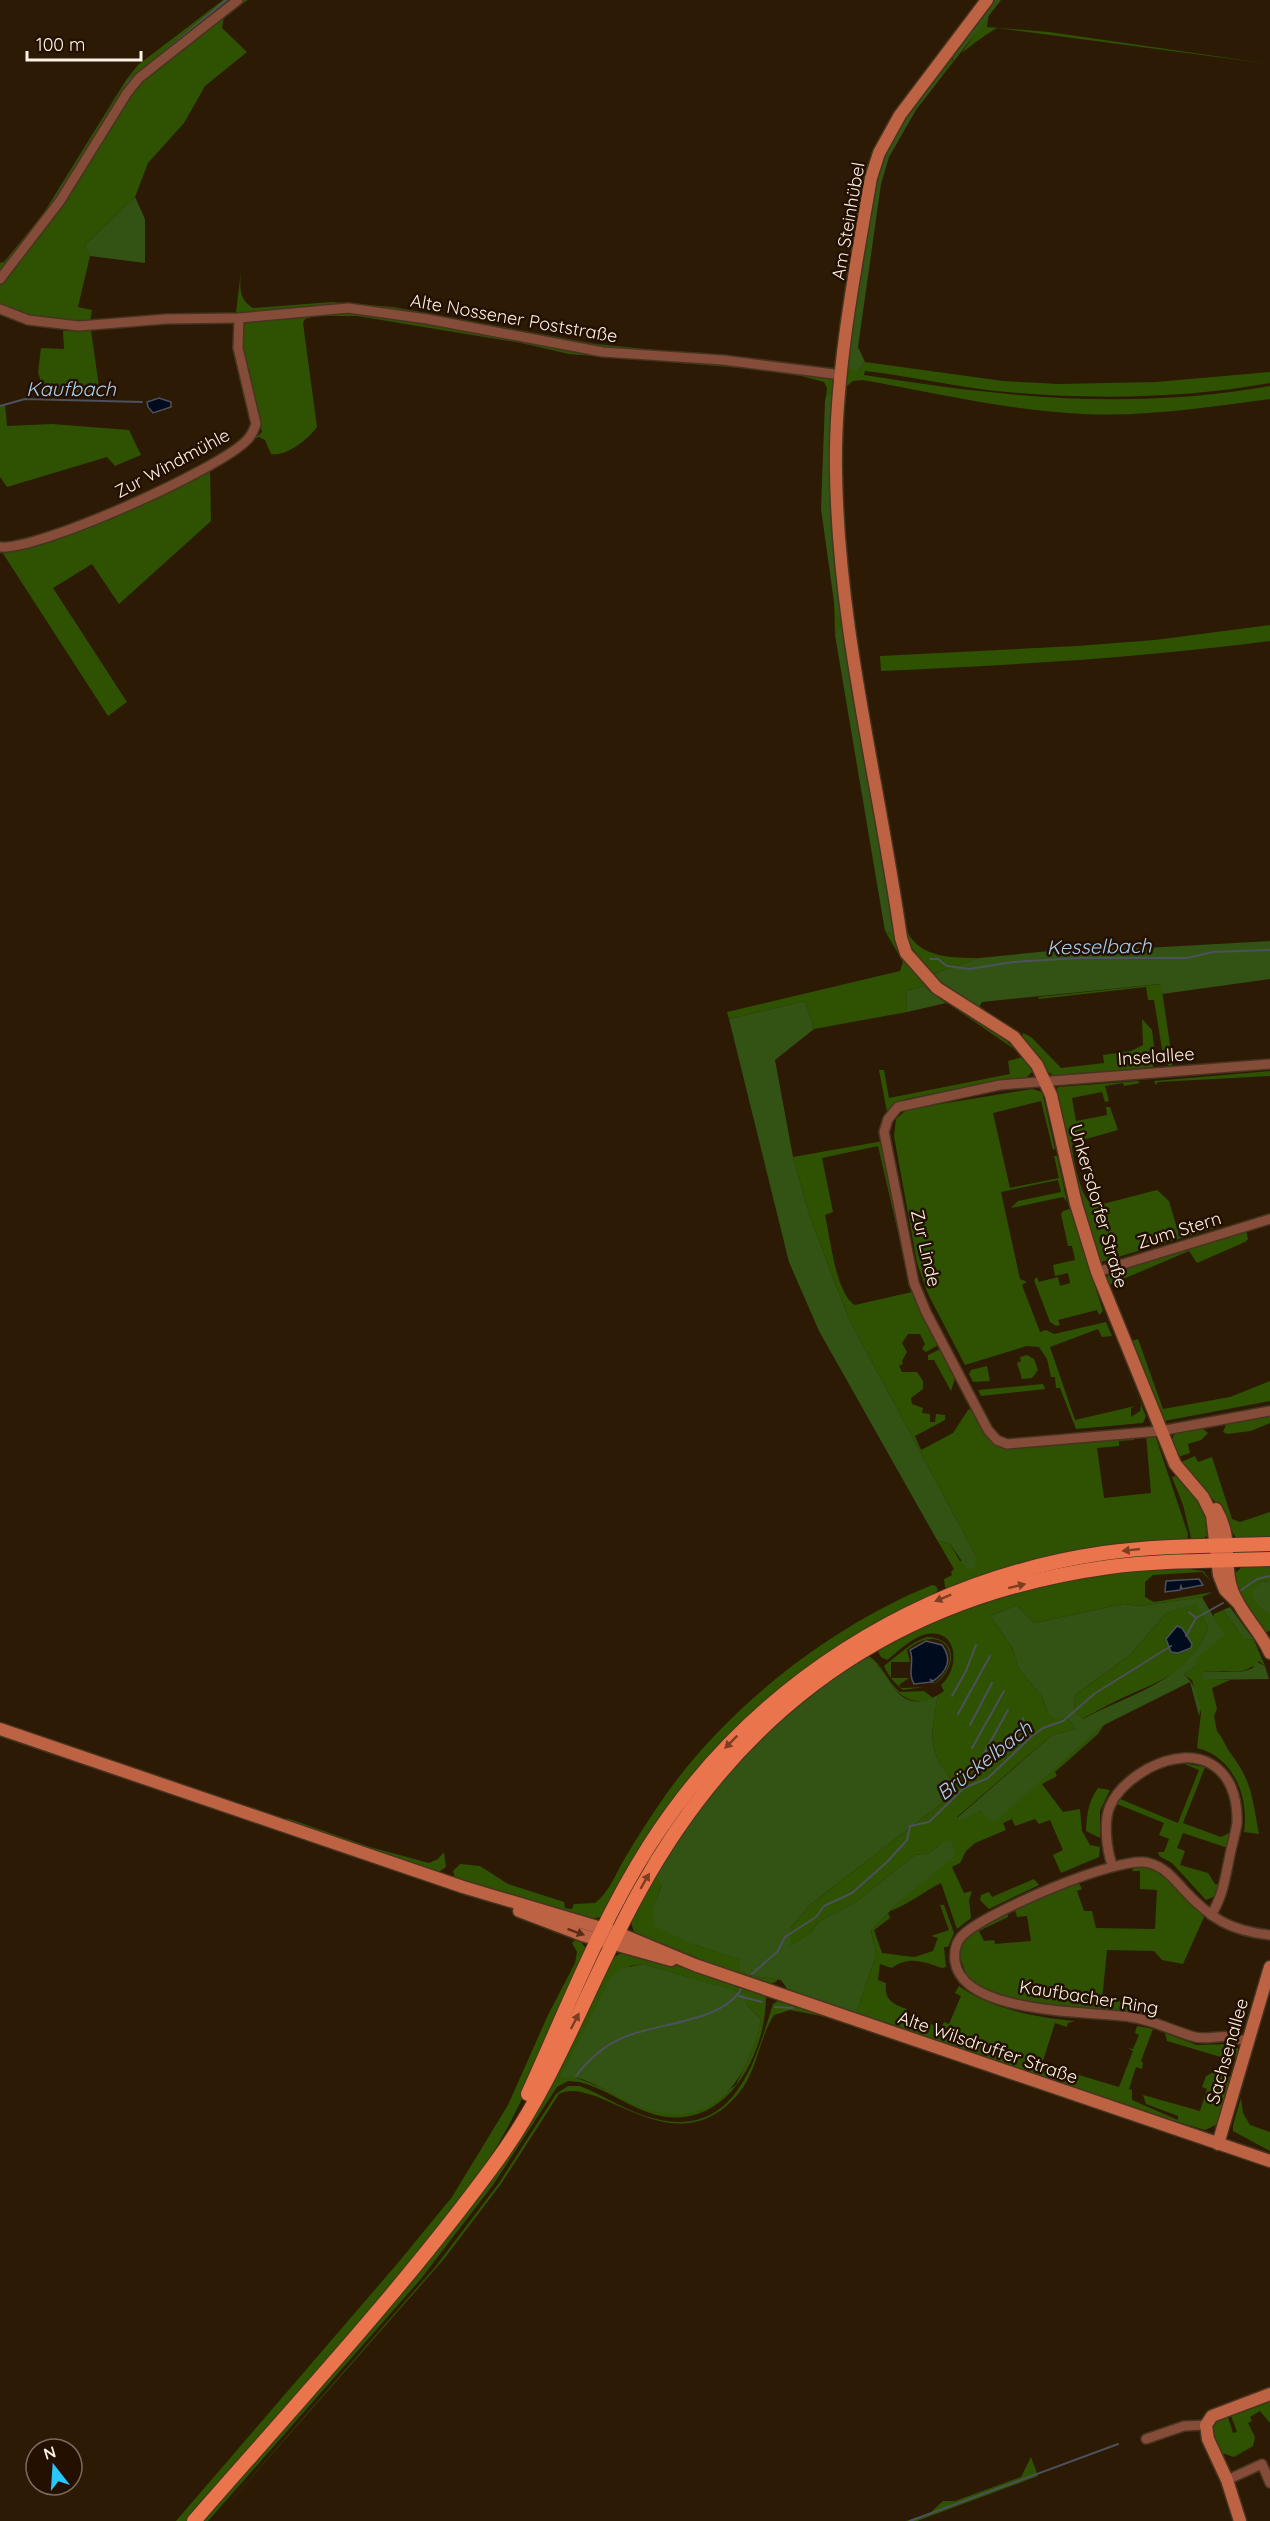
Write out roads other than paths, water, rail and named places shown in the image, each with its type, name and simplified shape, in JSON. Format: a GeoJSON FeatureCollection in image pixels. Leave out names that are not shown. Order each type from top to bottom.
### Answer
{"type":"FeatureCollection","features":[{"type":"Feature","properties":{"kind":"main road"},"geometry":{"type":"LineString","coordinates":[[479,2183],[522,2105],[602,1934],[649,1845],[704,1770],[767,1708],[841,1652],[896,1620],[944,1597],[1023,1570],[1105,1553],[1270,1545]]}},
{"type":"Feature","properties":{"kind":"main road"},"geometry":{"type":"LineString","coordinates":[[194,2521],[431,2248],[496,2162],[535,2099],[657,1858],[707,1787],[742,1748],[784,1707],[847,1660],[920,1620],[1000,1590],[1106,1568],[1270,1559]]}},
{"type":"Feature","properties":{"kind":"street"},"geometry":{"type":"LineString","coordinates":[[0,279],[43,227],[127,93],[139,78],[217,14],[238,0]]}},
{"type":"Feature","properties":{"kind":"street","name":"Am Steinhübel"},"geometry":{"type":"LineString","coordinates":[[922,973],[906,953],[901,938],[855,670],[836,469],[842,375],[866,205],[879,153],[900,115],[987,0]]}},
{"type":"Feature","properties":{"kind":"street","name":"Alte Nossener Poststraße"},"geometry":{"type":"LineString","coordinates":[[239,318],[348,308],[592,350],[723,360],[842,375]]}},
{"type":"Feature","properties":{"kind":"street"},"geometry":{"type":"LineString","coordinates":[[0,309],[28,320],[79,326],[166,319],[239,318]]}},
{"type":"Feature","properties":{"kind":"street","name":"Zur Windmühle"},"geometry":{"type":"LineString","coordinates":[[0,547],[15,546],[98,520],[188,476],[247,440],[256,424],[238,348],[239,318]]}},
{"type":"Feature","properties":{"kind":"street","name":"Unkersdorfer Straße"},"geometry":{"type":"LineString","coordinates":[[922,973],[937,988],[1014,1037],[1038,1065],[1045,1082],[1097,1272],[1175,1464],[1213,1504],[1223,1525],[1222,1560],[1230,1584],[1237,1602],[1263,1637],[1270,1653]]}},
{"type":"Feature","properties":{"kind":"street","name":"Inselallee"},"geometry":{"type":"LineString","coordinates":[[1045,1082],[1270,1064]]}},
{"type":"Feature","properties":{"kind":"street","name":"Zur Linde"},"geometry":{"type":"LineString","coordinates":[[1045,1082],[1000,1085],[910,1102],[898,1107],[888,1119],[885,1132],[914,1283],[926,1312],[979,1413],[997,1440],[1007,1444],[1160,1431]]}},
{"type":"Feature","properties":{"kind":"street","name":"Zum Stern"},"geometry":{"type":"LineString","coordinates":[[1097,1272],[1270,1219]]}},
{"type":"Feature","properties":{"kind":"street"},"geometry":{"type":"LineString","coordinates":[[1160,1431],[1270,1411]]}},
{"type":"Feature","properties":{"kind":"street","name":"Alte Wilsdruffer Straße"},"geometry":{"type":"LineString","coordinates":[[0,1729],[1270,2162]]}},
{"type":"Feature","properties":{"kind":"street"},"geometry":{"type":"LineString","coordinates":[[1112,1865],[1107,1820],[1115,1797],[1138,1774],[1162,1761],[1181,1756],[1202,1759],[1210,1763],[1226,1780],[1236,1808],[1237,1824],[1219,1902],[1211,1915]]}},
{"type":"Feature","properties":{"kind":"street","name":"Kaufbacher Ring"},"geometry":{"type":"LineString","coordinates":[[1249,2042],[1230,2037],[1207,2039],[1194,2037],[1134,2017],[1038,2008],[973,1988],[960,1976],[954,1956],[956,1945],[968,1930],[1075,1878],[1112,1865],[1146,1862],[1157,1865],[1211,1915],[1228,1926],[1270,1935]]}},
{"type":"Feature","properties":{"kind":"street","name":"Sachsenallee"},"geometry":{"type":"LineString","coordinates":[[1218,2144],[1270,1967]]}},
{"type":"Feature","properties":{"kind":"street"},"geometry":{"type":"LineString","coordinates":[[1240,2521],[1227,2480],[1208,2439],[1206,2425],[1212,2416],[1270,2394]]}},
{"type":"Feature","properties":{"kind":"street"},"geometry":{"type":"LineString","coordinates":[[1146,2439],[1184,2426],[1206,2425]]}},
{"type":"Feature","properties":{"kind":"street"},"geometry":{"type":"LineString","coordinates":[[1227,2480],[1262,2464],[1270,2483]]}},
{"type":"Feature","properties":{"kind":"water"},"geometry":{"type":"Polygon","coordinates":[[[159,398],[171,402],[171,407],[153,413],[147,402],[159,398]]]}},
{"type":"Feature","properties":{"kind":"water"},"geometry":{"type":"Polygon","coordinates":[[[1199,1579],[1203,1585],[1182,1589],[1181,1586],[1180,1590],[1165,1592],[1166,1581],[1199,1579]]]}},
{"type":"Feature","properties":{"kind":"water"},"geometry":{"type":"Polygon","coordinates":[[[1177,1626],[1182,1628],[1192,1644],[1191,1648],[1178,1653],[1171,1652],[1166,1639],[1177,1626]]]}},
{"type":"Feature","properties":{"kind":"water"},"geometry":{"type":"Polygon","coordinates":[[[926,1641],[942,1645],[947,1655],[947,1665],[942,1674],[933,1681],[930,1679],[932,1682],[914,1684],[911,1675],[910,1650],[926,1641]]]}},
{"type":"Feature","properties":{"kind":"waterway"},"geometry":{"type":"LineString","coordinates":[[48,210],[129,81],[226,0]]}},
{"type":"Feature","properties":{"kind":"waterway","name":"Kaufbach"},"geometry":{"type":"LineString","coordinates":[[0,406],[25,399],[142,402]]}},
{"type":"Feature","properties":{"kind":"waterway","name":"Kesselbach"},"geometry":{"type":"LineString","coordinates":[[930,959],[938,959],[947,966],[969,969],[1013,962],[1080,958],[1187,958],[1213,952],[1270,950]]}},
{"type":"Feature","properties":{"kind":"waterway","name":"Brückelbach"},"geometry":{"type":"LineString","coordinates":[[1240,1591],[1257,1579],[1270,1576]]}},
{"type":"Feature","properties":{"kind":"waterway","name":"Brückelbach"},"geometry":{"type":"LineString","coordinates":[[1186,1636],[1196,1618],[1223,1603]]}},
{"type":"Feature","properties":{"kind":"waterway"},"geometry":{"type":"LineString","coordinates":[[1189,1612],[1196,1618]]}},
{"type":"Feature","properties":{"kind":"waterway"},"geometry":{"type":"LineString","coordinates":[[952,1696],[966,1671],[976,1645]]}},
{"type":"Feature","properties":{"kind":"waterway","name":"Brückelbach"},"geometry":{"type":"LineString","coordinates":[[752,1974],[778,1951],[785,1937],[816,1917],[824,1906],[852,1893],[887,1862],[907,1840],[910,1826],[929,1822],[964,1788],[988,1778],[1033,1735],[1043,1728],[1063,1721],[1094,1694],[1171,1646]]}},
{"type":"Feature","properties":{"kind":"waterway"},"geometry":{"type":"LineString","coordinates":[[958,1714],[990,1656]]}},
{"type":"Feature","properties":{"kind":"waterway"},"geometry":{"type":"LineString","coordinates":[[970,1725],[992,1683]]}},
{"type":"Feature","properties":{"kind":"waterway"},"geometry":{"type":"LineString","coordinates":[[972,1748],[1004,1691]]}},
{"type":"Feature","properties":{"kind":"waterway"},"geometry":{"type":"LineString","coordinates":[[982,1757],[1008,1710]]}},
{"type":"Feature","properties":{"kind":"waterway"},"geometry":{"type":"LineString","coordinates":[[993,1762],[1019,1733],[1023,1718]]}},
{"type":"Feature","properties":{"kind":"waterway","name":"Brückelbach"},"geometry":{"type":"LineString","coordinates":[[576,2076],[597,2054],[615,2041],[704,2015],[732,2000],[741,1989]]}},
{"type":"Feature","properties":{"kind":"waterway"},"geometry":{"type":"LineString","coordinates":[[739,1996],[762,2002]]}},
{"type":"Feature","properties":{"kind":"waterway"},"geometry":{"type":"LineString","coordinates":[[775,2007],[793,2008]]}},
{"type":"Feature","properties":{"kind":"waterway"},"geometry":{"type":"LineString","coordinates":[[910,2521],[1118,2444]]}}]}
